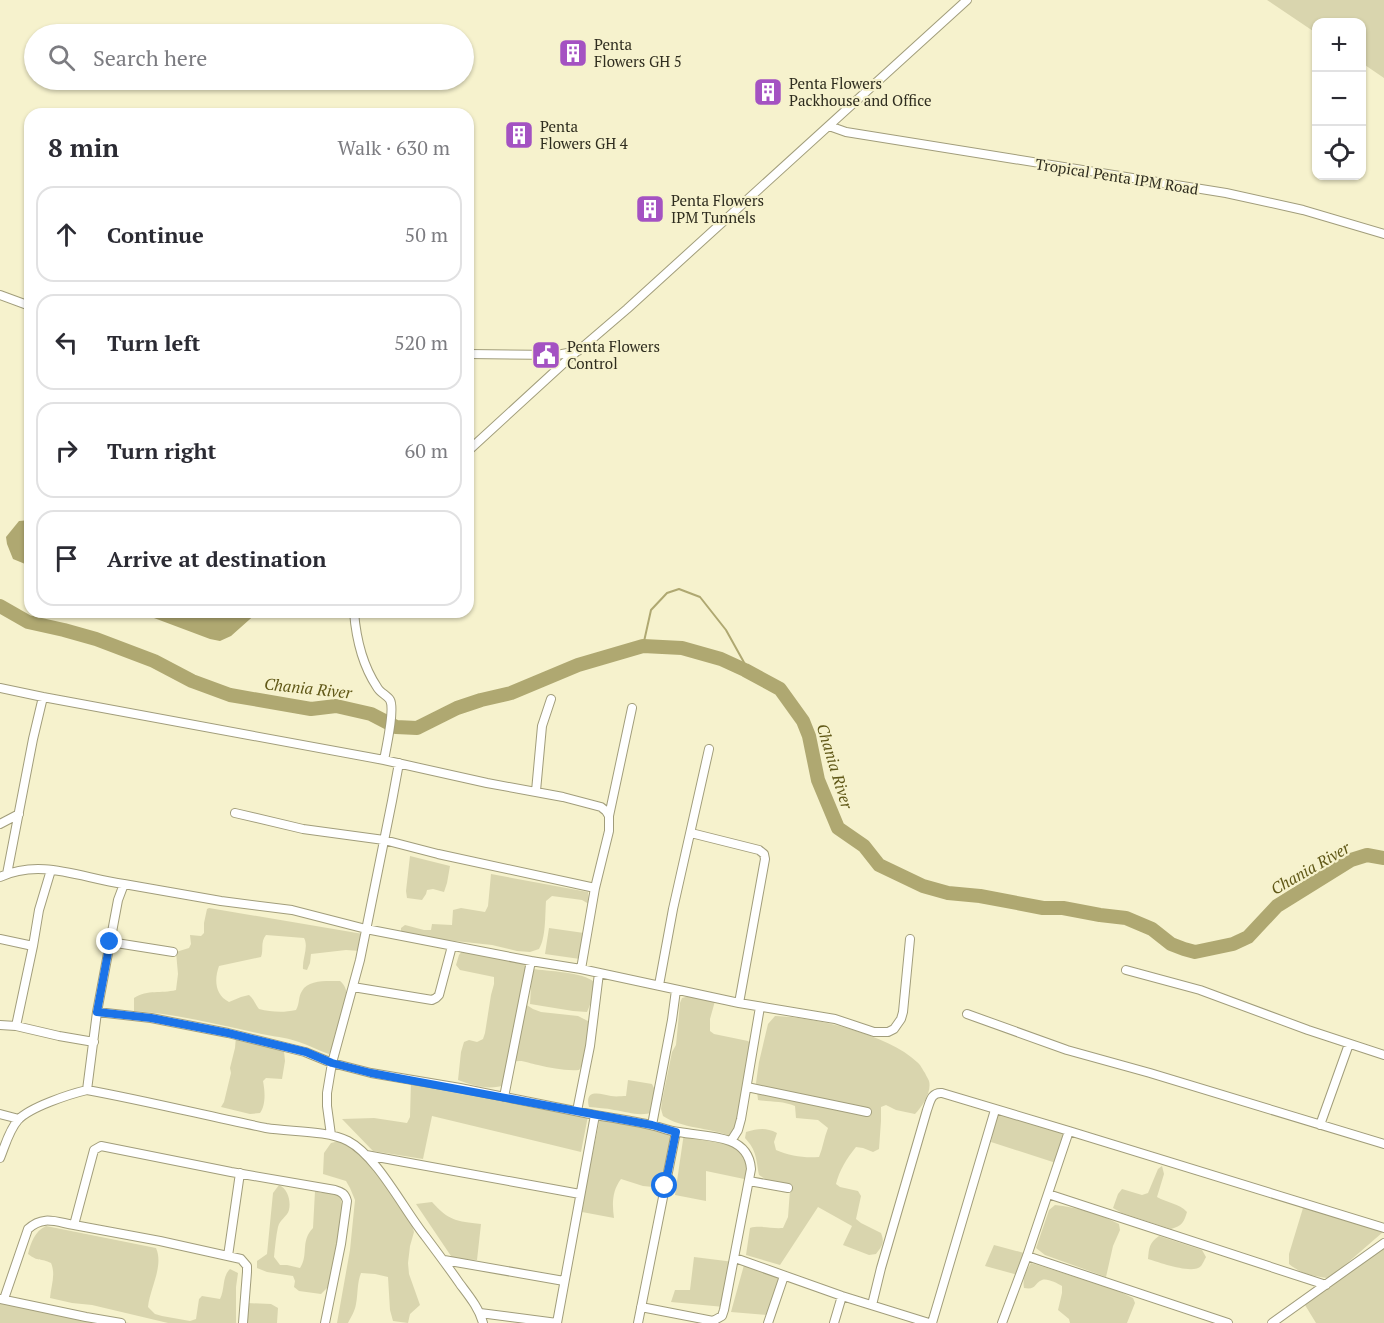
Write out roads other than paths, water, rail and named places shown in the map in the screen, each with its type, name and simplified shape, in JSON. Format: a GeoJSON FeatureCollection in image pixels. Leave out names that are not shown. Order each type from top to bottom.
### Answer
{"type":"FeatureCollection","features":[{"type":"Feature","properties":{"kind":"street"},"geometry":{"type":"LineString","coordinates":[[474,446],[967,0]]}},
{"type":"Feature","properties":{"kind":"street","name":"Tropical Penta IPM Road"},"geometry":{"type":"LineString","coordinates":[[826,128],[1226,194],[1303,210],[1384,234]]}},
{"type":"Feature","properties":{"kind":"street"},"geometry":{"type":"LineString","coordinates":[[0,295],[24,304]]}},
{"type":"Feature","properties":{"kind":"street"},"geometry":{"type":"LineString","coordinates":[[474,354],[547,355],[578,351]]}},
{"type":"Feature","properties":{"kind":"street"},"geometry":{"type":"LineString","coordinates":[[355,618],[357,638],[369,673],[378,690],[391,704],[390,727],[384,760]]}},
{"type":"Feature","properties":{"kind":"street"},"geometry":{"type":"LineString","coordinates":[[0,688],[536,791],[602,807],[609,816]]}},
{"type":"Feature","properties":{"kind":"street"},"geometry":{"type":"LineString","coordinates":[[4,876],[43,697]]}},
{"type":"Feature","properties":{"kind":"street"},"geometry":{"type":"LineString","coordinates":[[536,791],[542,726],[551,699]]}},
{"type":"Feature","properties":{"kind":"street"},"geometry":{"type":"LineString","coordinates":[[581,969],[595,888],[609,831],[609,816],[632,708]]}},
{"type":"Feature","properties":{"kind":"street"},"geometry":{"type":"LineString","coordinates":[[659,985],[673,909],[709,748]]}},
{"type":"Feature","properties":{"kind":"street"},"geometry":{"type":"LineString","coordinates":[[331,1135],[327,1106],[328,1082],[366,929],[399,763]]}},
{"type":"Feature","properties":{"kind":"street"},"geometry":{"type":"LineString","coordinates":[[235,813],[303,829],[384,840],[595,888]]}},
{"type":"Feature","properties":{"kind":"street"},"geometry":{"type":"LineString","coordinates":[[0,824],[19,814]]}},
{"type":"Feature","properties":{"kind":"street"},"geometry":{"type":"LineString","coordinates":[[691,833],[763,851],[764,854],[765,859],[739,1004]]}},
{"type":"Feature","properties":{"kind":"street"},"geometry":{"type":"LineString","coordinates":[[4,876],[23,869],[35,868],[221,901],[292,910],[366,929],[581,969],[739,1004],[816,1015],[874,1032],[888,1032],[894,1029],[903,1012],[910,939]]}},
{"type":"Feature","properties":{"kind":"street"},"geometry":{"type":"LineString","coordinates":[[16,1026],[39,910],[51,870]]}},
{"type":"Feature","properties":{"kind":"street"},"geometry":{"type":"LineString","coordinates":[[87,1090],[97,1012],[123,884]]}},
{"type":"Feature","properties":{"kind":"street"},"geometry":{"type":"LineString","coordinates":[[0,939],[33,946]]}},
{"type":"Feature","properties":{"kind":"street"},"geometry":{"type":"LineString","coordinates":[[110,942],[172,952]]}},
{"type":"Feature","properties":{"kind":"street"},"geometry":{"type":"LineString","coordinates":[[353,987],[417,998],[436,998],[439,995],[452,946]]}},
{"type":"Feature","properties":{"kind":"street"},"geometry":{"type":"LineString","coordinates":[[504,1097],[531,961]]}},
{"type":"Feature","properties":{"kind":"street"},"geometry":{"type":"LineString","coordinates":[[1126,969],[1200,990],[1384,1055]]}},
{"type":"Feature","properties":{"kind":"street"},"geometry":{"type":"LineString","coordinates":[[577,1111],[590,1046],[599,973]]}},
{"type":"Feature","properties":{"kind":"street"},"geometry":{"type":"LineString","coordinates":[[652,1125],[676,990]]}},
{"type":"Feature","properties":{"kind":"street"},"geometry":{"type":"LineString","coordinates":[[731,1141],[738,1130],[760,1008]]}},
{"type":"Feature","properties":{"kind":"street"},"geometry":{"type":"LineString","coordinates":[[97,1012],[151,1018],[228,1033],[306,1052],[332,1063],[371,1073],[731,1141],[749,1156],[751,1169],[724,1310],[719,1318],[713,1321],[642,1307]]}},
{"type":"Feature","properties":{"kind":"street"},"geometry":{"type":"LineString","coordinates":[[967,1014],[1067,1050],[1384,1144]]}},
{"type":"Feature","properties":{"kind":"street"},"geometry":{"type":"LineString","coordinates":[[0,1025],[16,1026],[94,1042]]}},
{"type":"Feature","properties":{"kind":"street"},"geometry":{"type":"LineString","coordinates":[[1320,1125],[1349,1044]]}},
{"type":"Feature","properties":{"kind":"street"},"geometry":{"type":"LineString","coordinates":[[747,1087],[867,1112]]}},
{"type":"Feature","properties":{"kind":"street"},"geometry":{"type":"LineString","coordinates":[[0,1158],[18,1119],[36,1108],[70,1094],[87,1090],[270,1128],[331,1135],[348,1141],[366,1155],[444,1260],[480,1313],[483,1323]]}},
{"type":"Feature","properties":{"kind":"street"},"geometry":{"type":"LineString","coordinates":[[872,1305],[931,1097],[937,1093],[1384,1228]]}},
{"type":"Feature","properties":{"kind":"street"},"geometry":{"type":"LineString","coordinates":[[735,1258],[909,1320],[931,1323],[995,1110]]}},
{"type":"Feature","properties":{"kind":"street"},"geometry":{"type":"LineString","coordinates":[[0,1114],[18,1119]]}},
{"type":"Feature","properties":{"kind":"street"},"geometry":{"type":"LineString","coordinates":[[480,1313],[557,1323],[595,1115]]}},
{"type":"Feature","properties":{"kind":"street"},"geometry":{"type":"LineString","coordinates":[[1002,1323],[1069,1131]]}},
{"type":"Feature","properties":{"kind":"street"},"geometry":{"type":"LineString","coordinates":[[638,1323],[676,1132]]}},
{"type":"Feature","properties":{"kind":"street"},"geometry":{"type":"LineString","coordinates":[[74,1225],[94,1150],[98,1146],[342,1192],[347,1201],[325,1323]]}},
{"type":"Feature","properties":{"kind":"street"},"geometry":{"type":"LineString","coordinates":[[366,1155],[580,1194]]}},
{"type":"Feature","properties":{"kind":"street"},"geometry":{"type":"LineString","coordinates":[[228,1256],[240,1173]]}},
{"type":"Feature","properties":{"kind":"street"},"geometry":{"type":"LineString","coordinates":[[749,1181],[789,1188]]}},
{"type":"Feature","properties":{"kind":"street"},"geometry":{"type":"LineString","coordinates":[[1048,1194],[1326,1285]]}},
{"type":"Feature","properties":{"kind":"street"},"geometry":{"type":"LineString","coordinates":[[122,1323],[2,1299],[28,1229],[38,1221],[47,1220],[242,1259],[247,1266],[243,1323]]}},
{"type":"Feature","properties":{"kind":"street"},"geometry":{"type":"LineString","coordinates":[[1272,1323],[1384,1243]]}},
{"type":"Feature","properties":{"kind":"street"},"geometry":{"type":"LineString","coordinates":[[1027,1256],[1228,1323]]}},
{"type":"Feature","properties":{"kind":"street"},"geometry":{"type":"LineString","coordinates":[[444,1260],[564,1281]]}},
{"type":"Feature","properties":{"kind":"street"},"geometry":{"type":"LineString","coordinates":[[768,1323],[784,1276]]}},
{"type":"Feature","properties":{"kind":"street"},"geometry":{"type":"LineString","coordinates":[[834,1323],[842,1296]]}},
{"type":"Feature","properties":{"kind":"waterway"},"geometry":{"type":"LineString","coordinates":[[643,646],[651,610],[667,593],[679,589],[700,597],[726,630],[746,666]]}},
{"type":"Feature","properties":{"kind":"waterway","name":"Chania River"},"geometry":{"type":"LineString","coordinates":[[0,606],[28,622],[96,639],[154,661],[192,681],[230,695],[311,709],[336,706],[371,714],[396,727],[417,728],[457,708],[511,693],[578,665],[643,646],[682,648],[721,659],[780,689],[803,721],[809,736],[818,780],[838,828],[864,846],[879,865],[923,886],[948,893],[1126,918],[1152,929],[1171,944],[1195,952],[1233,944],[1248,937],[1277,906],[1351,860],[1367,855],[1384,858]]}},
{"type":"Feature","properties":{"kind":"place","name":"Penta Flowers GH 5"},"geometry":{"type":"Point","coordinates":[573,53]}},
{"type":"Feature","properties":{"kind":"place","name":"Penta Flowers Packhouse and Office"},"geometry":{"type":"Point","coordinates":[768,92]}},
{"type":"Feature","properties":{"kind":"place","name":"Penta Flowers GH 4"},"geometry":{"type":"Point","coordinates":[519,135]}},
{"type":"Feature","properties":{"kind":"place","name":"Penta Flowers IPM Tunnels"},"geometry":{"type":"Point","coordinates":[650,209]}},
{"type":"Feature","properties":{"kind":"place","name":"Penta Flowers Control"},"geometry":{"type":"Point","coordinates":[546,355]}}]}
